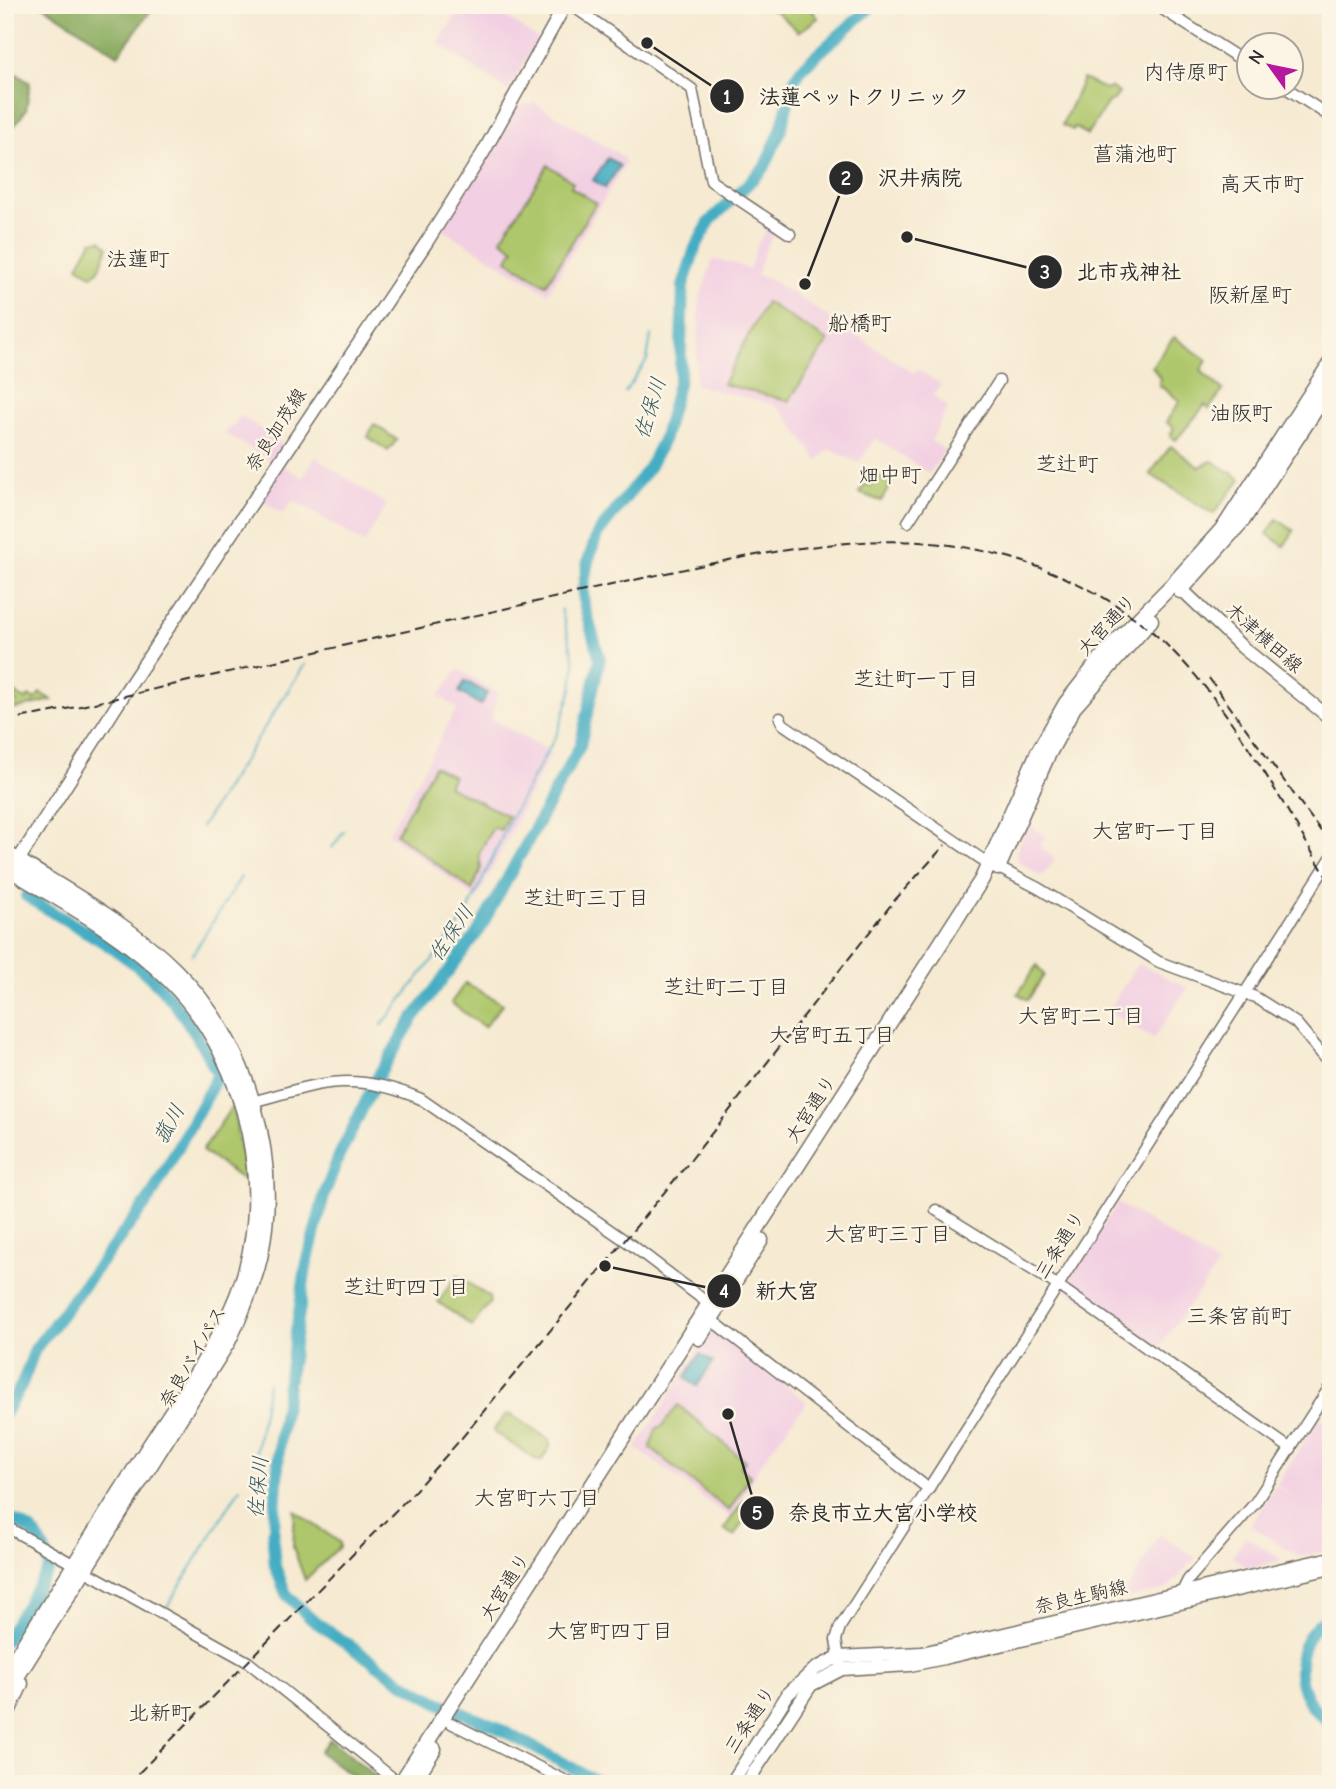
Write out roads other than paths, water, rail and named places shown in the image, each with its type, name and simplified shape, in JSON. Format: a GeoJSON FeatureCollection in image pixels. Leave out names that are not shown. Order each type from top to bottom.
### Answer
{"type":"FeatureCollection","features":[{"type":"Feature","properties":{"kind":"highway","name":"大宮通り"},"geometry":{"type":"LineString","coordinates":[[1178,586],[1223,527],[1331,362]]}},
{"type":"Feature","properties":{"kind":"highway","name":"大宮通り"},"geometry":{"type":"LineString","coordinates":[[412,1784],[449,1721],[995,864],[1038,752],[1066,703],[1106,652],[1178,586],[1243,520],[1331,386]]}},
{"type":"Feature","properties":{"kind":"highway","name":"奈良バイパス"},"geometry":{"type":"LineString","coordinates":[[5,1696],[80,1569],[228,1342],[243,1311],[260,1258],[267,1198],[264,1157],[227,1039],[212,1014],[175,970],[122,928],[9,866]]}},
{"type":"Feature","properties":{"kind":"highway","name":"奈良バイパス"},"geometry":{"type":"LineString","coordinates":[[5,1674],[38,1621],[80,1569]]}},
{"type":"Feature","properties":{"kind":"highway"},"geometry":{"type":"LineString","coordinates":[[5,1661],[38,1621]]}},
{"type":"Feature","properties":{"kind":"highway"},"geometry":{"type":"LineString","coordinates":[[5,1718],[32,1653]]}},
{"type":"Feature","properties":{"kind":"highway","name":"大宮通り"},"geometry":{"type":"LineString","coordinates":[[400,1784],[449,1721]]}},
{"type":"Feature","properties":{"kind":"main road","name":"奈良加茂線"},"geometry":{"type":"LineString","coordinates":[[9,866],[421,252],[484,153],[565,5]]}},
{"type":"Feature","properties":{"kind":"main road","name":"木津横田線"},"geometry":{"type":"LineString","coordinates":[[1178,586],[1242,647],[1331,719]]}},
{"type":"Feature","properties":{"kind":"main road","name":"奈良生駒線"},"geometry":{"type":"LineString","coordinates":[[1178,1599],[1208,1587],[1331,1558]]}},
{"type":"Feature","properties":{"kind":"main road","name":"奈良生駒線"},"geometry":{"type":"LineString","coordinates":[[840,1663],[922,1653],[1331,1567]]}},
{"type":"Feature","properties":{"kind":"main road","name":"三条通り"},"geometry":{"type":"LineString","coordinates":[[732,1784],[789,1694],[814,1669],[840,1663]]}},
{"type":"Feature","properties":{"kind":"main road","name":"三条通り"},"geometry":{"type":"LineString","coordinates":[[746,1784],[811,1685],[840,1663]]}},
{"type":"Feature","properties":{"kind":"street"},"geometry":{"type":"LineString","coordinates":[[571,5],[692,89],[712,181],[790,234]]}},
{"type":"Feature","properties":{"kind":"street"},"geometry":{"type":"LineString","coordinates":[[1156,5],[1234,55]]}},
{"type":"Feature","properties":{"kind":"street"},"geometry":{"type":"LineString","coordinates":[[1304,100],[1331,117]]}},
{"type":"Feature","properties":{"kind":"street"},"geometry":{"type":"LineString","coordinates":[[908,522],[999,381]]}},
{"type":"Feature","properties":{"kind":"street"},"geometry":{"type":"LineString","coordinates":[[780,718],[783,724],[903,807],[1158,962],[1244,993],[1296,1023],[1331,1065]]}},
{"type":"Feature","properties":{"kind":"street","name":"三条通り"},"geometry":{"type":"LineString","coordinates":[[840,1663],[836,1640],[840,1627],[1331,858]]}},
{"type":"Feature","properties":{"kind":"street"},"geometry":{"type":"LineString","coordinates":[[247,1104],[327,1083],[361,1081],[387,1086],[421,1099],[633,1246],[929,1489]]}},
{"type":"Feature","properties":{"kind":"street"},"geometry":{"type":"LineString","coordinates":[[936,1210],[1057,1285],[1291,1448]]}},
{"type":"Feature","properties":{"kind":"street"},"geometry":{"type":"LineString","coordinates":[[1178,1599],[1196,1571],[1242,1520],[1331,1385]]}},
{"type":"Feature","properties":{"kind":"street"},"geometry":{"type":"LineString","coordinates":[[5,1526],[248,1662],[400,1784]]}},
{"type":"Feature","properties":{"kind":"street"},"geometry":{"type":"LineString","coordinates":[[1196,1571],[1199,1584],[1208,1587]]}},
{"type":"Feature","properties":{"kind":"street"},"geometry":{"type":"LineString","coordinates":[[449,1721],[572,1784]]}},
{"type":"Feature","properties":{"kind":"water"},"geometry":{"type":"Polygon","coordinates":[[[608,158],[620,166],[605,188],[593,180],[608,158]]]}},
{"type":"Feature","properties":{"kind":"water"},"geometry":{"type":"Polygon","coordinates":[[[465,681],[487,693],[481,705],[459,692],[465,681]]]}},
{"type":"Feature","properties":{"kind":"water"},"geometry":{"type":"Polygon","coordinates":[[[700,1354],[713,1362],[697,1386],[685,1378],[700,1354]]]}},
{"type":"Feature","properties":{"kind":"waterway","name":"佐保川"},"geometry":{"type":"LineString","coordinates":[[602,1784],[494,1726],[443,1705],[402,1682],[310,1618],[286,1594],[275,1566],[273,1542],[280,1436],[306,1267],[324,1196],[338,1158],[381,1071],[412,1020],[478,932],[580,746],[600,659],[584,605],[583,589],[588,561],[597,535],[650,466],[664,438],[680,376],[683,286],[695,248],[710,221],[764,168],[781,130],[793,83],[801,69],[873,5]]}},
{"type":"Feature","properties":{"kind":"waterway"},"geometry":{"type":"LineString","coordinates":[[625,392],[647,360],[651,335]]}},
{"type":"Feature","properties":{"kind":"waterway"},"geometry":{"type":"LineString","coordinates":[[382,1025],[465,918],[512,815],[557,734],[572,689],[575,663],[561,609]]}},
{"type":"Feature","properties":{"kind":"waterway"},"geometry":{"type":"LineString","coordinates":[[201,827],[305,664]]}},
{"type":"Feature","properties":{"kind":"waterway"},"geometry":{"type":"LineString","coordinates":[[332,848],[344,831]]}},
{"type":"Feature","properties":{"kind":"waterway"},"geometry":{"type":"LineString","coordinates":[[192,955],[241,877]]}},
{"type":"Feature","properties":{"kind":"waterway","name":"菰川"},"geometry":{"type":"LineString","coordinates":[[5,1413],[22,1384],[35,1349],[150,1198],[218,1075],[182,1014],[155,982],[110,946],[26,896]]}},
{"type":"Feature","properties":{"kind":"waterway"},"geometry":{"type":"LineString","coordinates":[[254,1463],[268,1383]]}},
{"type":"Feature","properties":{"kind":"waterway"},"geometry":{"type":"LineString","coordinates":[[167,1607],[240,1488]]}},
{"type":"Feature","properties":{"kind":"waterway","name":"菰川"},"geometry":{"type":"LineString","coordinates":[[5,1516],[30,1530],[40,1540],[50,1567],[5,1640]]}},
{"type":"Feature","properties":{"kind":"waterway"},"geometry":{"type":"LineString","coordinates":[[1331,1615],[1317,1625],[1308,1638],[1300,1669],[1308,1699],[1331,1723]]}},
{"type":"Feature","properties":{"kind":"railway"},"geometry":{"type":"LineString","coordinates":[[5,720],[83,706],[723,561],[843,543],[881,541],[948,545],[1005,556],[1087,588],[1136,619],[1166,644],[1194,674],[1245,742],[1331,884]]}},
{"type":"Feature","properties":{"kind":"railway"},"geometry":{"type":"LineString","coordinates":[[1209,678],[1331,845]]}},
{"type":"Feature","properties":{"kind":"railway"},"geometry":{"type":"LineString","coordinates":[[128,1784],[411,1495],[460,1440],[686,1166],[894,901],[945,845]]}},
{"type":"Feature","properties":{"kind":"place","name":"法蓮ペットクリニック"},"geometry":{"type":"Point","coordinates":[647,43]}},
{"type":"Feature","properties":{"kind":"place","name":"北市戎神社"},"geometry":{"type":"Point","coordinates":[907,237]}},
{"type":"Feature","properties":{"kind":"place","name":"沢井病院"},"geometry":{"type":"Point","coordinates":[805,284]}},
{"type":"Feature","properties":{"kind":"place","name":"新大宮"},"geometry":{"type":"Point","coordinates":[605,1266]}},
{"type":"Feature","properties":{"kind":"place","name":"奈良市立大宮小学校"},"geometry":{"type":"Point","coordinates":[728,1414]}},
{"type":"Feature","properties":{"kind":"district","name":"内侍原町"},"geometry":{"type":"Point","coordinates":[1186,72]}},
{"type":"Feature","properties":{"kind":"district","name":"菖蒲池町"},"geometry":{"type":"Point","coordinates":[1135,154]}},
{"type":"Feature","properties":{"kind":"district","name":"高天市町"},"geometry":{"type":"Point","coordinates":[1262,184]}},
{"type":"Feature","properties":{"kind":"district","name":"法蓮町"},"geometry":{"type":"Point","coordinates":[138,259]}},
{"type":"Feature","properties":{"kind":"district","name":"阪新屋町"},"geometry":{"type":"Point","coordinates":[1250,295]}},
{"type":"Feature","properties":{"kind":"district","name":"船橋町"},"geometry":{"type":"Point","coordinates":[860,323]}},
{"type":"Feature","properties":{"kind":"district","name":"油阪町"},"geometry":{"type":"Point","coordinates":[1241,413]}},
{"type":"Feature","properties":{"kind":"district","name":"芝辻町"},"geometry":{"type":"Point","coordinates":[1067,464]}},
{"type":"Feature","properties":{"kind":"district","name":"畑中町"},"geometry":{"type":"Point","coordinates":[890,475]}},
{"type":"Feature","properties":{"kind":"district","name":"芝辻町一丁目"},"geometry":{"type":"Point","coordinates":[916,679]}},
{"type":"Feature","properties":{"kind":"district","name":"大宮町一丁目"},"geometry":{"type":"Point","coordinates":[1155,831]}},
{"type":"Feature","properties":{"kind":"district","name":"芝辻町三丁目"},"geometry":{"type":"Point","coordinates":[586,898]}},
{"type":"Feature","properties":{"kind":"district","name":"芝辻町二丁目"},"geometry":{"type":"Point","coordinates":[726,987]}},
{"type":"Feature","properties":{"kind":"district","name":"大宮町二丁目"},"geometry":{"type":"Point","coordinates":[1081,1016]}},
{"type":"Feature","properties":{"kind":"district","name":"大宮町五丁目"},"geometry":{"type":"Point","coordinates":[832,1035]}},
{"type":"Feature","properties":{"kind":"district","name":"大宮町三丁目"},"geometry":{"type":"Point","coordinates":[888,1234]}},
{"type":"Feature","properties":{"kind":"district","name":"芝辻町四丁目"},"geometry":{"type":"Point","coordinates":[406,1287]}},
{"type":"Feature","properties":{"kind":"district","name":"三条宮前町"},"geometry":{"type":"Point","coordinates":[1239,1316]}},
{"type":"Feature","properties":{"kind":"district","name":"大宮町六丁目"},"geometry":{"type":"Point","coordinates":[537,1498]}},
{"type":"Feature","properties":{"kind":"district","name":"大宮町四丁目"},"geometry":{"type":"Point","coordinates":[610,1631]}},
{"type":"Feature","properties":{"kind":"district","name":"北新町"},"geometry":{"type":"Point","coordinates":[160,1713]}}]}
